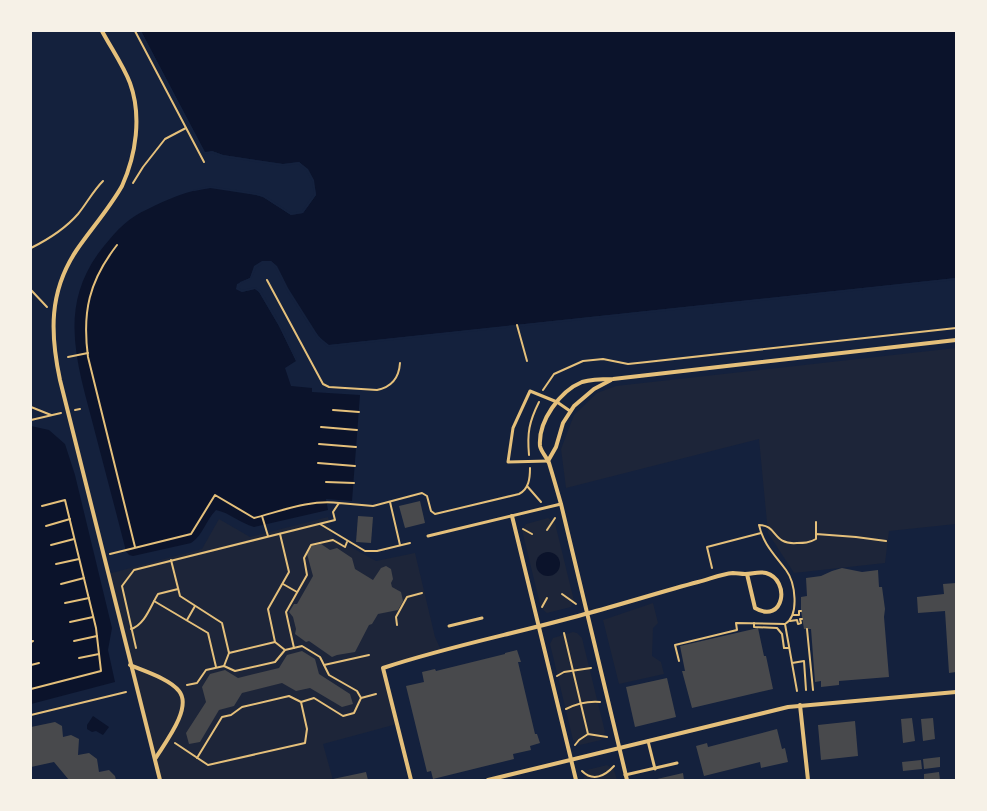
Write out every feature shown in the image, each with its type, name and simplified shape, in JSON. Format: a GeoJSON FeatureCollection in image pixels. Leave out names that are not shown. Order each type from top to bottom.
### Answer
{"type":"FeatureCollection","features":[{"type":"Feature","properties":{"kind":"street"},"geometry":{"type":"LineString","coordinates":[[102,31],[130,84],[136,114],[135,148],[128,173],[122,186],[68,264],[54,309],[54,344],[68,412],[130,665],[160,780]]}},
{"type":"Feature","properties":{"kind":"street"},"geometry":{"type":"LineString","coordinates":[[626,778],[561,504],[548,461],[540,447],[542,431],[547,416],[557,402],[566,393],[581,383],[590,380],[613,379],[956,340]]}},
{"type":"Feature","properties":{"kind":"street"},"geometry":{"type":"LineString","coordinates":[[548,461],[556,447],[563,423],[570,411],[582,398],[613,379]]}},
{"type":"Feature","properties":{"kind":"street"},"geometry":{"type":"LineString","coordinates":[[512,516],[576,780]]}},
{"type":"Feature","properties":{"kind":"street"},"geometry":{"type":"LineString","coordinates":[[411,780],[383,668],[415,656],[539,627],[587,614],[649,594],[726,574],[747,574],[755,572],[766,573],[777,580],[781,594],[778,606],[774,610],[768,612],[755,608],[747,574]]}},
{"type":"Feature","properties":{"kind":"street"},"geometry":{"type":"LineString","coordinates":[[130,665],[171,684],[179,691],[184,701],[179,719],[155,759]]}},
{"type":"Feature","properties":{"kind":"street"},"geometry":{"type":"LineString","coordinates":[[488,780],[800,705],[956,692]]}},
{"type":"Feature","properties":{"kind":"street"},"geometry":{"type":"LineString","coordinates":[[800,705],[808,780]]}},
{"type":"Feature","properties":{"kind":"lane"},"geometry":{"type":"LineString","coordinates":[[548,461],[508,462],[513,428],[530,391],[557,402],[570,411]]}},
{"type":"Feature","properties":{"kind":"lane"},"geometry":{"type":"LineString","coordinates":[[428,536],[561,504]]}},
{"type":"Feature","properties":{"kind":"lane"},"geometry":{"type":"LineString","coordinates":[[449,626],[482,618]]}},
{"type":"Feature","properties":{"kind":"lane"},"geometry":{"type":"LineString","coordinates":[[648,741],[654,769]]}},
{"type":"Feature","properties":{"kind":"lane"},"geometry":{"type":"LineString","coordinates":[[626,778],[654,769],[677,764]]}},
{"type":"Feature","properties":{"kind":"path"},"geometry":{"type":"LineString","coordinates":[[135,31],[204,162]]}},
{"type":"Feature","properties":{"kind":"path"},"geometry":{"type":"LineString","coordinates":[[133,183],[143,167],[165,139],[186,128]]}},
{"type":"Feature","properties":{"kind":"path"},"geometry":{"type":"LineString","coordinates":[[31,248],[50,239],[66,226],[78,214],[102,181]]}},
{"type":"Feature","properties":{"kind":"path"},"geometry":{"type":"LineString","coordinates":[[117,245],[96,277],[90,296],[86,317],[88,353],[135,547]]}},
{"type":"Feature","properties":{"kind":"path"},"geometry":{"type":"LineString","coordinates":[[267,280],[323,384],[329,387],[377,390],[383,389],[397,378],[400,362]]}},
{"type":"Feature","properties":{"kind":"path"},"geometry":{"type":"LineString","coordinates":[[31,290],[45,306],[54,309]]}},
{"type":"Feature","properties":{"kind":"path"},"geometry":{"type":"LineString","coordinates":[[517,325],[527,361]]}},
{"type":"Feature","properties":{"kind":"path"},"geometry":{"type":"LineString","coordinates":[[68,357],[88,353]]}},
{"type":"Feature","properties":{"kind":"path"},"geometry":{"type":"LineString","coordinates":[[31,407],[52,415]]}},
{"type":"Feature","properties":{"kind":"path"},"geometry":{"type":"LineString","coordinates":[[31,420],[80,409]]}},
{"type":"Feature","properties":{"kind":"path"},"geometry":{"type":"LineString","coordinates":[[332,410],[359,412]]}},
{"type":"Feature","properties":{"kind":"path"},"geometry":{"type":"LineString","coordinates":[[321,427],[358,430]]}},
{"type":"Feature","properties":{"kind":"path"},"geometry":{"type":"LineString","coordinates":[[319,444],[356,447]]}},
{"type":"Feature","properties":{"kind":"path"},"geometry":{"type":"LineString","coordinates":[[318,463],[355,466]]}},
{"type":"Feature","properties":{"kind":"path"},"geometry":{"type":"LineString","coordinates":[[326,482],[354,483]]}},
{"type":"Feature","properties":{"kind":"path"},"geometry":{"type":"LineString","coordinates":[[528,486],[541,502]]}},
{"type":"Feature","properties":{"kind":"path"},"geometry":{"type":"LineString","coordinates":[[103,555],[191,534],[216,495],[254,518],[315,503],[329,501],[339,503]]}},
{"type":"Feature","properties":{"kind":"path"},"geometry":{"type":"LineString","coordinates":[[31,689],[102,672],[97,636],[89,598],[65,500],[42,506]]}},
{"type":"Feature","properties":{"kind":"path"},"geometry":{"type":"LineString","coordinates":[[390,502],[400,545]]}},
{"type":"Feature","properties":{"kind":"path"},"geometry":{"type":"LineString","coordinates":[[262,516],[268,537]]}},
{"type":"Feature","properties":{"kind":"path"},"geometry":{"type":"LineString","coordinates":[[547,530],[555,518]]}},
{"type":"Feature","properties":{"kind":"path"},"geometry":{"type":"LineString","coordinates":[[46,526],[70,519]]}},
{"type":"Feature","properties":{"kind":"path"},"geometry":{"type":"LineString","coordinates":[[790,621],[795,609],[789,577],[786,570],[762,538],[759,525],[764,525],[770,528],[782,542],[788,544],[810,542],[816,539],[816,522]]}},
{"type":"Feature","properties":{"kind":"path"},"geometry":{"type":"LineString","coordinates":[[320,524],[365,551],[377,551],[410,543]]}},
{"type":"Feature","properties":{"kind":"path"},"geometry":{"type":"LineString","coordinates":[[520,527],[532,534]]}},
{"type":"Feature","properties":{"kind":"path"},"geometry":{"type":"LineString","coordinates":[[712,568],[706,547],[761,533]]}},
{"type":"Feature","properties":{"kind":"path"},"geometry":{"type":"LineString","coordinates":[[280,534],[289,572],[268,609],[275,642],[285,650]]}},
{"type":"Feature","properties":{"kind":"path"},"geometry":{"type":"LineString","coordinates":[[816,534],[850,536],[886,541]]}},
{"type":"Feature","properties":{"kind":"path"},"geometry":{"type":"LineString","coordinates":[[51,545],[74,539]]}},
{"type":"Feature","properties":{"kind":"path"},"geometry":{"type":"LineString","coordinates":[[294,648],[286,612],[307,575],[304,558],[311,545],[333,540],[345,547],[348,542]]}},
{"type":"Feature","properties":{"kind":"path"},"geometry":{"type":"LineString","coordinates":[[56,564],[79,559]]}},
{"type":"Feature","properties":{"kind":"path"},"geometry":{"type":"LineString","coordinates":[[170,560],[180,596],[222,623],[229,653],[224,666]]}},
{"type":"Feature","properties":{"kind":"path"},"geometry":{"type":"LineString","coordinates":[[61,584],[84,578]]}},
{"type":"Feature","properties":{"kind":"path"},"geometry":{"type":"LineString","coordinates":[[283,584],[297,592]]}},
{"type":"Feature","properties":{"kind":"path"},"geometry":{"type":"LineString","coordinates":[[131,629],[136,628],[142,622],[158,594],[178,588]]}},
{"type":"Feature","properties":{"kind":"path"},"geometry":{"type":"LineString","coordinates":[[397,625],[396,617],[407,597],[422,593]]}},
{"type":"Feature","properties":{"kind":"path"},"geometry":{"type":"LineString","coordinates":[[562,594],[576,604]]}},
{"type":"Feature","properties":{"kind":"path"},"geometry":{"type":"LineString","coordinates":[[65,603],[89,598]]}},
{"type":"Feature","properties":{"kind":"path"},"geometry":{"type":"LineString","coordinates":[[540,610],[547,598]]}},
{"type":"Feature","properties":{"kind":"path"},"geometry":{"type":"LineString","coordinates":[[154,601],[208,633],[216,668]]}},
{"type":"Feature","properties":{"kind":"path"},"geometry":{"type":"LineString","coordinates":[[187,620],[195,606]]}},
{"type":"Feature","properties":{"kind":"path"},"geometry":{"type":"LineString","coordinates":[[793,615],[799,614],[798,611],[801,611]]}},
{"type":"Feature","properties":{"kind":"path"},"geometry":{"type":"LineString","coordinates":[[70,622],[93,617]]}},
{"type":"Feature","properties":{"kind":"path"},"geometry":{"type":"LineString","coordinates":[[679,661],[675,645],[737,630],[736,623],[785,624],[790,621],[797,620],[798,624],[801,623],[800,619],[802,619]]}},
{"type":"Feature","properties":{"kind":"path"},"geometry":{"type":"LineString","coordinates":[[754,623],[754,627],[777,628],[782,634],[784,648],[789,648]]}},
{"type":"Feature","properties":{"kind":"path"},"geometry":{"type":"LineString","coordinates":[[785,624],[797,691]]}},
{"type":"Feature","properties":{"kind":"path"},"geometry":{"type":"LineString","coordinates":[[807,629],[813,690]]}},
{"type":"Feature","properties":{"kind":"path"},"geometry":{"type":"LineString","coordinates":[[564,633],[588,734]]}},
{"type":"Feature","properties":{"kind":"path"},"geometry":{"type":"LineString","coordinates":[[74,641],[97,636]]}},
{"type":"Feature","properties":{"kind":"path"},"geometry":{"type":"LineString","coordinates":[[229,653],[275,642]]}},
{"type":"Feature","properties":{"kind":"path"},"geometry":{"type":"LineString","coordinates":[[186,685],[198,683],[206,670],[224,666],[235,671],[274,662],[285,650],[302,646],[320,657],[329,675],[357,691],[361,698]]}},
{"type":"Feature","properties":{"kind":"path"},"geometry":{"type":"LineString","coordinates":[[79,658],[99,654]]}},
{"type":"Feature","properties":{"kind":"path"},"geometry":{"type":"LineString","coordinates":[[324,665],[369,655]]}},
{"type":"Feature","properties":{"kind":"path"},"geometry":{"type":"LineString","coordinates":[[792,663],[804,661],[806,690]]}},
{"type":"Feature","properties":{"kind":"path"},"geometry":{"type":"LineString","coordinates":[[31,665],[38,663]]}},
{"type":"Feature","properties":{"kind":"path"},"geometry":{"type":"LineString","coordinates":[[556,676],[574,670],[591,668]]}},
{"type":"Feature","properties":{"kind":"path"},"geometry":{"type":"LineString","coordinates":[[31,715],[126,692]]}},
{"type":"Feature","properties":{"kind":"path"},"geometry":{"type":"LineString","coordinates":[[361,698],[376,694]]}},
{"type":"Feature","properties":{"kind":"path"},"geometry":{"type":"LineString","coordinates":[[197,758],[222,717],[231,715],[242,707],[289,696],[300,702],[314,698],[343,716],[354,713],[361,698]]}},
{"type":"Feature","properties":{"kind":"path"},"geometry":{"type":"LineString","coordinates":[[175,743],[208,765],[304,743],[307,729],[300,702]]}},
{"type":"Feature","properties":{"kind":"path"},"geometry":{"type":"LineString","coordinates":[[564,710],[581,704],[600,702]]}},
{"type":"Feature","properties":{"kind":"path"},"geometry":{"type":"LineString","coordinates":[[575,745],[579,740],[588,734],[598,734],[607,737]]}},
{"type":"Feature","properties":{"kind":"path"},"geometry":{"type":"LineString","coordinates":[[582,771],[586,775],[600,778],[614,766]]}},
{"type":"Feature","properties":{"kind":"shaded area"},"geometry":{"type":"Polygon","coordinates":[[[141,31],[956,31],[956,278],[328,345],[316,333],[305,318],[276,267],[271,261],[263,262],[257,265],[250,278],[240,282],[236,289],[242,292],[255,289],[259,292],[279,326],[296,361],[285,368],[291,386],[312,388],[312,392],[360,395],[352,501],[326,499],[328,510],[254,527],[226,513],[216,510],[199,536],[191,543],[133,556],[129,555],[126,551],[78,362],[75,338],[75,315],[79,292],[89,269],[104,246],[129,220],[141,212],[195,190],[217,188],[256,195],[263,197],[291,215],[303,213],[316,195],[311,176],[299,162],[283,164],[223,155],[212,151],[205,153],[141,31]]]}},
{"type":"Feature","properties":{"kind":"shaded area"},"geometry":{"type":"Polygon","coordinates":[[[956,348],[956,524],[889,531],[885,563],[794,573],[768,533],[759,439],[566,488],[561,449],[574,415],[597,393],[616,386],[956,348]]]}},
{"type":"Feature","properties":{"kind":"shaded area"},"geometry":{"type":"Polygon","coordinates":[[[31,426],[49,430],[65,444],[75,475],[112,628],[108,650],[115,682],[31,704],[31,426]]]}},
{"type":"Feature","properties":{"kind":"shaded area"},"geometry":{"type":"Polygon","coordinates":[[[328,517],[333,537],[376,561],[415,553],[435,637],[441,650],[383,668],[397,724],[323,744],[333,780],[160,780],[108,574],[202,549],[219,519],[250,537],[328,517]]]}},
{"type":"Feature","properties":{"kind":"shaded area"},"geometry":{"type":"Polygon","coordinates":[[[548,518],[555,523],[574,601],[571,607],[547,613],[541,608],[522,530],[526,524],[548,518]]]}},
{"type":"Feature","properties":{"kind":"shaded area"},"geometry":{"type":"Polygon","coordinates":[[[548,552],[557,555],[560,564],[557,573],[548,576],[539,573],[536,564],[539,555],[548,552]]]}},
{"type":"Feature","properties":{"kind":"shaded area"},"geometry":{"type":"Polygon","coordinates":[[[653,603],[658,623],[653,628],[652,656],[661,662],[664,674],[619,684],[603,620],[653,603]]]}},
{"type":"Feature","properties":{"kind":"shaded area"},"geometry":{"type":"Polygon","coordinates":[[[573,632],[577,633],[582,638],[605,732],[601,740],[580,745],[573,740],[550,644],[553,638],[573,632]]]}},
{"type":"Feature","properties":{"kind":"shaded area"},"geometry":{"type":"Polygon","coordinates":[[[93,716],[109,727],[103,735],[96,731],[92,732],[87,729],[87,725],[93,716]]]}},
{"type":"Feature","properties":{"kind":"shaded area"},"geometry":{"type":"Polygon","coordinates":[[[607,765],[614,770],[617,780],[583,780],[587,770],[607,765]]]}},
{"type":"Feature","properties":{"kind":"pier"},"geometry":{"type":"Polygon","coordinates":[[[139,31],[141,31],[205,152],[212,151],[223,155],[283,164],[299,162],[308,169],[314,180],[316,195],[303,213],[291,215],[263,197],[256,195],[210,188],[193,190],[210,186],[256,193],[264,195],[291,213],[302,211],[314,194],[312,181],[306,170],[298,164],[283,166],[223,157],[212,153],[204,154],[139,31]]]}},
{"type":"Feature","properties":{"kind":"pier"},"geometry":{"type":"Polygon","coordinates":[[[262,261],[271,261],[277,266],[288,288],[319,337],[329,345],[956,278],[956,280],[328,347],[317,338],[286,289],[275,267],[271,263],[263,263],[256,268],[251,279],[241,284],[239,288],[242,290],[255,287],[261,291],[281,325],[297,360],[296,361],[279,326],[259,292],[255,289],[242,292],[236,289],[237,284],[250,278],[254,266],[262,261]]]}},
{"type":"Feature","properties":{"kind":"building"},"geometry":{"type":"Polygon","coordinates":[[[420,501],[425,523],[405,528],[399,506],[420,501]]]}},
{"type":"Feature","properties":{"kind":"building"},"geometry":{"type":"Polygon","coordinates":[[[358,516],[373,517],[371,543],[356,542],[358,516]]]}},
{"type":"Feature","properties":{"kind":"building"},"geometry":{"type":"Polygon","coordinates":[[[321,544],[330,550],[337,548],[352,558],[355,569],[373,580],[381,568],[386,566],[391,569],[393,579],[391,583],[392,587],[401,592],[403,601],[398,610],[378,614],[372,624],[369,625],[355,652],[332,657],[309,641],[306,642],[295,634],[296,629],[293,617],[289,612],[294,604],[297,604],[313,576],[307,554],[312,546],[321,544]]]}},
{"type":"Feature","properties":{"kind":"building"},"geometry":{"type":"Polygon","coordinates":[[[842,568],[862,572],[878,570],[879,587],[882,587],[885,609],[884,617],[889,677],[839,681],[839,685],[821,687],[821,681],[815,682],[811,629],[804,629],[801,611],[801,597],[807,596],[806,578],[821,576],[842,568]]]}},
{"type":"Feature","properties":{"kind":"building"},"geometry":{"type":"Polygon","coordinates":[[[956,583],[956,672],[949,673],[945,611],[918,613],[917,597],[944,594],[943,584],[956,583]]]}},
{"type":"Feature","properties":{"kind":"building"},"geometry":{"type":"Polygon","coordinates":[[[758,628],[773,689],[692,708],[682,671],[685,671],[680,646],[758,628]]]}},
{"type":"Feature","properties":{"kind":"building"},"geometry":{"type":"Polygon","coordinates":[[[517,650],[521,662],[518,662],[535,734],[537,734],[540,743],[530,746],[531,750],[513,754],[514,759],[433,779],[431,771],[427,772],[406,686],[424,682],[422,672],[435,669],[436,671],[517,650]]]}},
{"type":"Feature","properties":{"kind":"building"},"geometry":{"type":"Polygon","coordinates":[[[302,651],[315,659],[319,674],[350,694],[353,704],[342,707],[310,688],[296,691],[282,683],[242,693],[234,706],[219,710],[200,742],[189,744],[186,733],[206,702],[202,687],[210,674],[225,670],[238,678],[279,668],[287,655],[302,651]]]}},
{"type":"Feature","properties":{"kind":"building"},"geometry":{"type":"Polygon","coordinates":[[[667,678],[676,717],[635,727],[626,687],[667,678]]]}},
{"type":"Feature","properties":{"kind":"building"},"geometry":{"type":"Polygon","coordinates":[[[912,718],[915,741],[903,743],[901,719],[912,718]]]}},
{"type":"Feature","properties":{"kind":"building"},"geometry":{"type":"Polygon","coordinates":[[[933,718],[935,739],[923,741],[921,719],[933,718]]]}},
{"type":"Feature","properties":{"kind":"building"},"geometry":{"type":"Polygon","coordinates":[[[855,721],[858,756],[821,760],[818,725],[855,721]]]}},
{"type":"Feature","properties":{"kind":"building"},"geometry":{"type":"Polygon","coordinates":[[[55,722],[62,726],[63,737],[71,735],[79,739],[78,755],[89,753],[97,759],[99,772],[109,770],[115,776],[116,780],[69,780],[54,762],[31,767],[31,727],[55,722]]]}},
{"type":"Feature","properties":{"kind":"building"},"geometry":{"type":"Polygon","coordinates":[[[777,729],[782,749],[785,748],[788,762],[761,768],[760,762],[704,776],[696,746],[707,743],[708,747],[777,729]]]}},
{"type":"Feature","properties":{"kind":"building"},"geometry":{"type":"Polygon","coordinates":[[[940,757],[940,767],[924,769],[923,759],[940,757]]]}},
{"type":"Feature","properties":{"kind":"building"},"geometry":{"type":"Polygon","coordinates":[[[921,760],[922,769],[903,771],[902,762],[921,760]]]}},
{"type":"Feature","properties":{"kind":"building"},"geometry":{"type":"Polygon","coordinates":[[[366,772],[368,780],[333,780],[333,779],[366,772]]]}},
{"type":"Feature","properties":{"kind":"building"},"geometry":{"type":"Polygon","coordinates":[[[939,772],[940,780],[924,780],[924,774],[939,772]]]}},
{"type":"Feature","properties":{"kind":"building"},"geometry":{"type":"Polygon","coordinates":[[[683,773],[684,780],[657,780],[657,779],[683,773]]]}}]}
